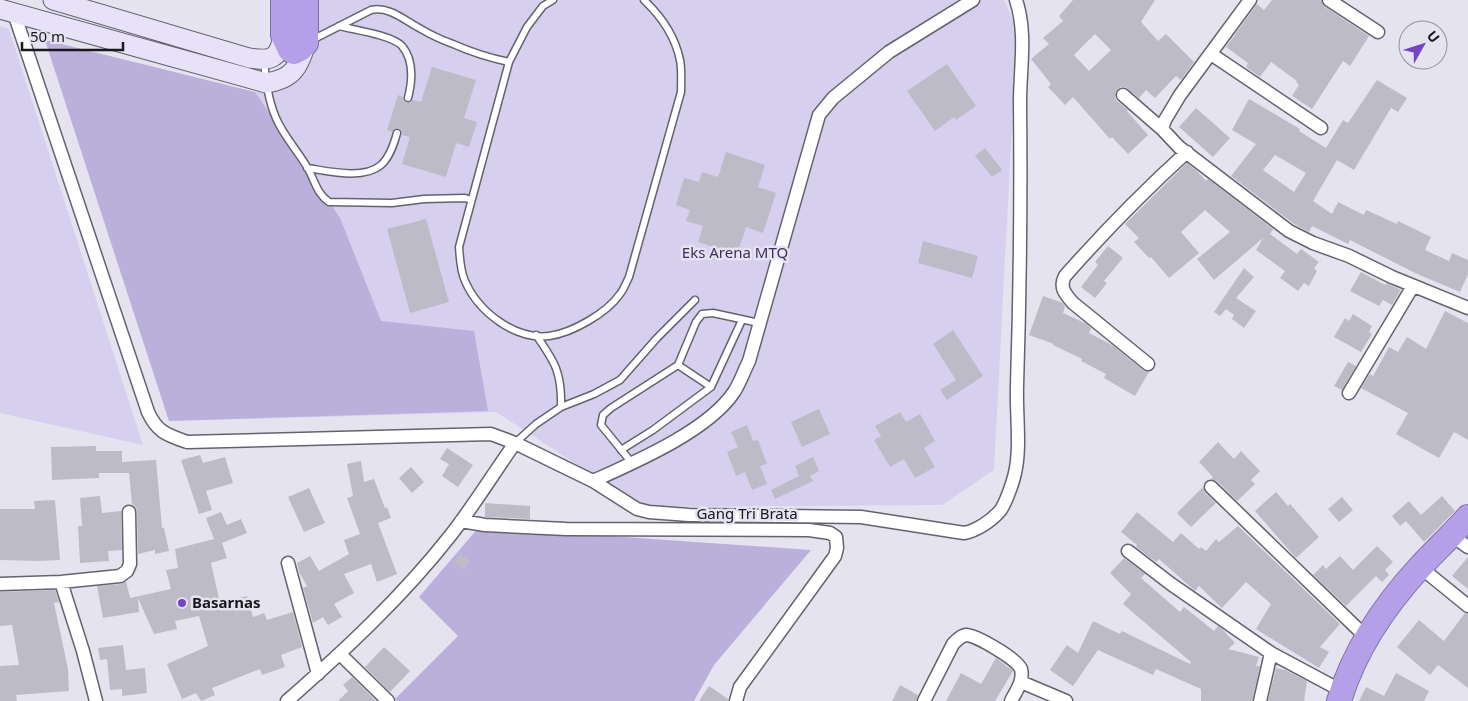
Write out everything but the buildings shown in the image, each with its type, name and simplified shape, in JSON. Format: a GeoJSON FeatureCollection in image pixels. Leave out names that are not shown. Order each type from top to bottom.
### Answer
{"type":"FeatureCollection","features":[{"type":"Feature","properties":{"kind":"highway"},"geometry":{"type":"LineString","coordinates":[[283,0],[283,35],[290,50],[294,52],[300,49],[306,42],[306,0]]}},
{"type":"Feature","properties":{"kind":"highway"},"geometry":{"type":"LineString","coordinates":[[1340,696],[1367,638],[1378,620],[1420,567],[1460,541],[1468,517]]}},
{"type":"Feature","properties":{"kind":"street"},"geometry":{"type":"LineString","coordinates":[[53,0],[248,58],[270,59],[279,51],[283,35]]}},
{"type":"Feature","properties":{"kind":"street"},"geometry":{"type":"LineString","coordinates":[[593,482],[658,450],[711,417],[734,392],[749,361],[819,115],[833,98],[889,52],[973,0]]}},
{"type":"Feature","properties":{"kind":"street"},"geometry":{"type":"LineString","coordinates":[[7,11],[148,412],[154,424],[164,432],[187,442],[491,434],[515,443],[593,482],[637,509],[665,514],[861,517],[964,533],[978,528],[999,512],[1015,474],[1017,456],[1016,408],[1021,175],[1020,100],[1023,49],[1016,0]]}},
{"type":"Feature","properties":{"kind":"street"},"geometry":{"type":"LineString","coordinates":[[1162,129],[1165,120],[1180,95],[1250,0]]}},
{"type":"Feature","properties":{"kind":"street"},"geometry":{"type":"LineString","coordinates":[[1328,0],[1378,32]]}},
{"type":"Feature","properties":{"kind":"street"},"geometry":{"type":"LineString","coordinates":[[7,11],[266,83],[283,80],[290,76],[301,60],[306,42]]}},
{"type":"Feature","properties":{"kind":"street"},"geometry":{"type":"LineString","coordinates":[[1211,54],[1320,128]]}},
{"type":"Feature","properties":{"kind":"street"},"geometry":{"type":"LineString","coordinates":[[1123,96],[1162,129],[1179,147],[1289,231],[1313,243],[1349,256],[1413,286],[1468,308]]}},
{"type":"Feature","properties":{"kind":"street"},"geometry":{"type":"LineString","coordinates":[[1148,364],[1073,302],[1062,288],[1062,282],[1099,237],[1187,152]]}},
{"type":"Feature","properties":{"kind":"street"},"geometry":{"type":"LineString","coordinates":[[1349,393],[1413,286]]}},
{"type":"Feature","properties":{"kind":"street"},"geometry":{"type":"LineString","coordinates":[[287,701],[340,654],[394,599],[450,536],[515,443]]}},
{"type":"Feature","properties":{"kind":"street"},"geometry":{"type":"LineString","coordinates":[[1212,486],[1367,638]]}},
{"type":"Feature","properties":{"kind":"street"},"geometry":{"type":"LineString","coordinates":[[0,584],[61,582],[120,576],[128,571],[130,564],[129,512]]}},
{"type":"Feature","properties":{"kind":"street","name":"Gang Tri Brata"},"geometry":{"type":"LineString","coordinates":[[461,520],[485,525],[566,529],[809,530],[830,533],[836,537],[838,548],[835,556],[740,688],[736,701]]}},
{"type":"Feature","properties":{"kind":"street"},"geometry":{"type":"LineString","coordinates":[[1128,551],[1171,584],[1271,653],[1340,696]]}},
{"type":"Feature","properties":{"kind":"street"},"geometry":{"type":"LineString","coordinates":[[288,563],[318,674]]}},
{"type":"Feature","properties":{"kind":"street"},"geometry":{"type":"LineString","coordinates":[[1420,567],[1468,606]]}},
{"type":"Feature","properties":{"kind":"street"},"geometry":{"type":"LineString","coordinates":[[61,582],[83,651],[96,701]]}},
{"type":"Feature","properties":{"kind":"street"},"geometry":{"type":"LineString","coordinates":[[924,701],[954,644],[960,637],[967,635],[975,637],[1010,656],[1018,663],[1021,670],[1021,682],[1011,701]]}},
{"type":"Feature","properties":{"kind":"street"},"geometry":{"type":"LineString","coordinates":[[1260,701],[1271,653]]}},
{"type":"Feature","properties":{"kind":"street"},"geometry":{"type":"LineString","coordinates":[[340,654],[388,701]]}},
{"type":"Feature","properties":{"kind":"street"},"geometry":{"type":"LineString","coordinates":[[1021,682],[1066,701]]}},
{"type":"Feature","properties":{"kind":"lane"},"geometry":{"type":"LineString","coordinates":[[553,0],[543,6],[527,27],[509,62],[459,247],[460,264],[464,279],[473,296],[485,310],[498,321],[515,330],[549,336],[573,329],[593,319],[620,295],[629,277],[681,92],[681,62],[671,33],[656,11],[644,0]]}},
{"type":"Feature","properties":{"kind":"lane"},"geometry":{"type":"LineString","coordinates":[[306,42],[371,10],[378,9],[385,10],[454,45],[509,62]]}},
{"type":"Feature","properties":{"kind":"lane"},"geometry":{"type":"LineString","coordinates":[[339,26],[389,39],[401,46],[408,59],[412,82],[408,98]]}},
{"type":"Feature","properties":{"kind":"lane"},"geometry":{"type":"LineString","coordinates":[[264,60],[266,83],[276,118],[307,168],[321,197],[329,202],[392,204],[424,199],[465,198],[471,200]]}},
{"type":"Feature","properties":{"kind":"lane"},"geometry":{"type":"LineString","coordinates":[[307,168],[362,174],[381,166],[391,151],[397,133]]}},
{"type":"Feature","properties":{"kind":"lane"},"geometry":{"type":"LineString","coordinates":[[515,443],[536,424],[561,406],[594,394],[620,380],[694,300]]}},
{"type":"Feature","properties":{"kind":"lane"},"geometry":{"type":"LineString","coordinates":[[632,463],[601,425],[602,415],[678,365],[696,322],[702,314],[713,313],[759,323]]}},
{"type":"Feature","properties":{"kind":"lane"},"geometry":{"type":"LineString","coordinates":[[621,450],[653,430],[711,387],[742,320]]}},
{"type":"Feature","properties":{"kind":"lane"},"geometry":{"type":"LineString","coordinates":[[536,335],[552,358],[558,371],[562,387],[561,406]]}},
{"type":"Feature","properties":{"kind":"lane"},"geometry":{"type":"LineString","coordinates":[[678,365],[711,387]]}},
{"type":"Feature","properties":{"kind":"green space","name":"Eks Arena MTQ"},"geometry":{"type":"Polygon","coordinates":[[[316,0],[1004,0],[1017,29],[994,470],[942,505],[642,507],[496,412],[169,421],[45,40],[255,92],[279,90],[294,79],[316,0]]]}},
{"type":"Feature","properties":{"kind":"green space"},"geometry":{"type":"Polygon","coordinates":[[[0,26],[9,29],[143,445],[0,413],[0,26]]]}},
{"type":"Feature","properties":{"kind":"shaded area"},"geometry":{"type":"Polygon","coordinates":[[[45,40],[255,92],[340,218],[381,321],[474,331],[488,411],[169,421],[45,40]]]}},
{"type":"Feature","properties":{"kind":"shaded area"},"geometry":{"type":"Polygon","coordinates":[[[479,527],[811,550],[714,665],[694,701],[397,701],[395,699],[458,636],[419,597],[479,527]]]}},
{"type":"Feature","properties":{"kind":"place","name":"Basarnas"},"geometry":{"type":"Point","coordinates":[182,603]}}]}
